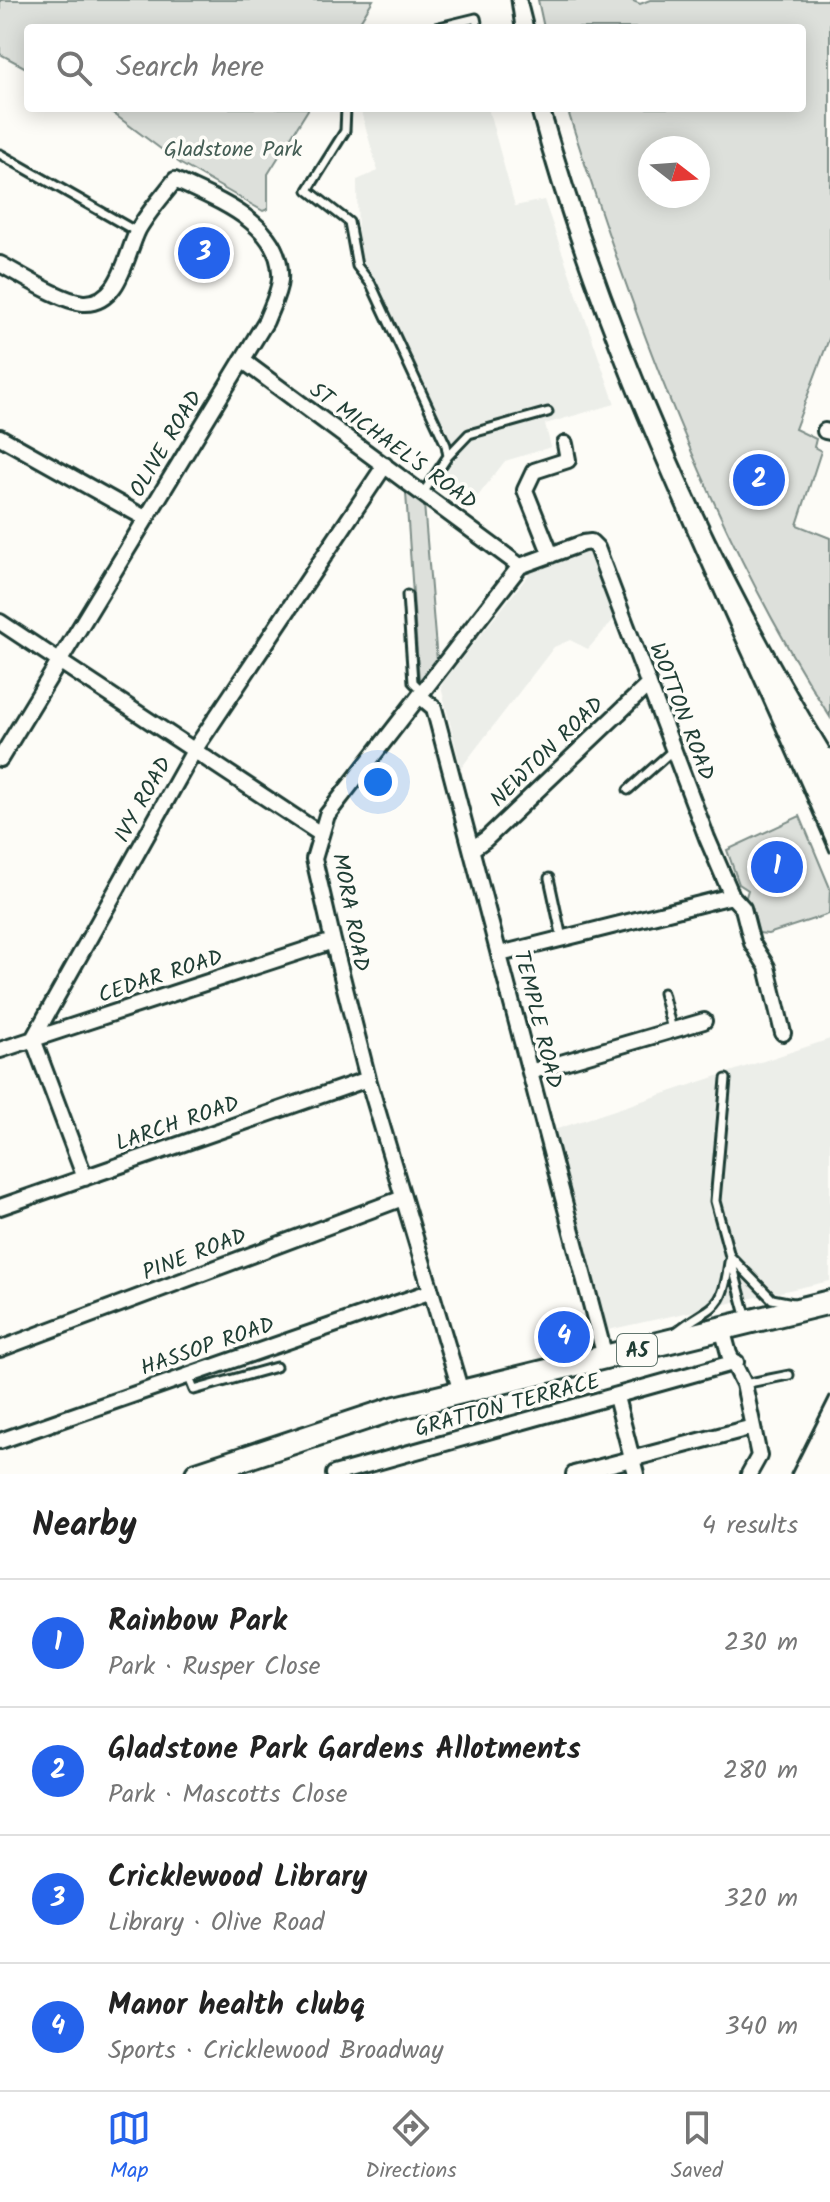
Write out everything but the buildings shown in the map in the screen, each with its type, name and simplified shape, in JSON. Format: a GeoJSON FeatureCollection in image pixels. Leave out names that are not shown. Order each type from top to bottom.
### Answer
{"type":"FeatureCollection","features":[{"type":"Feature","properties":{"kind":"main road","name":"A5"},"geometry":{"type":"LineString","coordinates":[[197,1474],[232,1468],[377,1413],[819,1304]]}},
{"type":"Feature","properties":{"kind":"street","name":"OLIVE ROAD"},"geometry":{"type":"LineString","coordinates":[[0,759],[266,321],[280,283],[277,247],[233,209],[175,180],[137,232]]}},
{"type":"Feature","properties":{"kind":"street"},"geometry":{"type":"LineString","coordinates":[[0,264],[72,299],[91,302],[109,294],[128,259],[137,232]]}},
{"type":"Feature","properties":{"kind":"street","name":"ST MICHAEL'S ROAD"},"geometry":{"type":"LineString","coordinates":[[242,360],[520,566]]}},
{"type":"Feature","properties":{"kind":"street"},"geometry":{"type":"LineString","coordinates":[[0,437],[145,518]]}},
{"type":"Feature","properties":{"kind":"street"},"geometry":{"type":"LineString","coordinates":[[520,566],[551,555],[525,490],[534,471],[568,460],[565,444]]}},
{"type":"Feature","properties":{"kind":"street","name":"IVY ROAD"},"geometry":{"type":"LineString","coordinates":[[33,1039],[195,749],[385,465]]}},
{"type":"Feature","properties":{"kind":"street","name":"WOTTON ROAD"},"geometry":{"type":"LineString","coordinates":[[551,555],[591,542],[597,548],[732,896],[743,908],[752,943],[767,967],[783,1033]]}},
{"type":"Feature","properties":{"kind":"street","name":"MORA ROAD"},"geometry":{"type":"LineString","coordinates":[[461,1392],[368,1079],[314,859],[319,833],[327,815],[520,566]]}},
{"type":"Feature","properties":{"kind":"street"},"geometry":{"type":"LineString","coordinates":[[0,622],[319,833]]}},
{"type":"Feature","properties":{"kind":"street","name":"NEWTON ROAD"},"geometry":{"type":"LineString","coordinates":[[472,849],[649,684]]}},
{"type":"Feature","properties":{"kind":"street","name":"TEMPLE ROAD"},"geometry":{"type":"LineString","coordinates":[[422,695],[434,708],[605,1357]]}},
{"type":"Feature","properties":{"kind":"street"},"geometry":{"type":"LineString","coordinates":[[500,954],[732,896]]}},
{"type":"Feature","properties":{"kind":"street","name":"CEDAR ROAD"},"geometry":{"type":"LineString","coordinates":[[0,1050],[333,941]]}},
{"type":"Feature","properties":{"kind":"street"},"geometry":{"type":"LineString","coordinates":[[530,1072],[704,1021]]}},
{"type":"Feature","properties":{"kind":"street"},"geometry":{"type":"LineString","coordinates":[[33,1039],[85,1178]]}},
{"type":"Feature","properties":{"kind":"street","name":"LARCH ROAD"},"geometry":{"type":"LineString","coordinates":[[0,1207],[368,1079]]}},
{"type":"Feature","properties":{"kind":"street","name":"PINE ROAD"},"geometry":{"type":"LineString","coordinates":[[0,1349],[403,1198]]}},
{"type":"Feature","properties":{"kind":"street","name":"HASSOP ROAD"},"geometry":{"type":"LineString","coordinates":[[0,1441],[429,1292]]}},
{"type":"Feature","properties":{"kind":"street"},"geometry":{"type":"LineString","coordinates":[[722,1328],[729,1354],[736,1362],[744,1384],[759,1456],[749,1474]]}},
{"type":"Feature","properties":{"kind":"street","name":"GRATTON TERRACE"},"geometry":{"type":"LineString","coordinates":[[334,1474],[736,1362]]}},
{"type":"Feature","properties":{"kind":"street"},"geometry":{"type":"LineString","coordinates":[[616,1397],[636,1474]]}},
{"type":"Feature","properties":{"kind":"street"},"geometry":{"type":"LineString","coordinates":[[574,1474],[753,1427]]}},
{"type":"Feature","properties":{"kind":"lane"},"geometry":{"type":"LineString","coordinates":[[451,24],[476,18],[477,24]]}},
{"type":"Feature","properties":{"kind":"lane"},"geometry":{"type":"LineString","coordinates":[[346,112],[345,131],[309,194],[349,222],[357,266],[371,284],[448,456]]}},
{"type":"Feature","properties":{"kind":"lane"},"geometry":{"type":"LineString","coordinates":[[0,154],[137,232]]}},
{"type":"Feature","properties":{"kind":"lane"},"geometry":{"type":"LineString","coordinates":[[423,493],[448,456],[469,434],[548,412]]}},
{"type":"Feature","properties":{"kind":"lane"},"geometry":{"type":"LineString","coordinates":[[407,595],[413,682],[422,695]]}},
{"type":"Feature","properties":{"kind":"lane"},"geometry":{"type":"LineString","coordinates":[[628,790],[675,749]]}},
{"type":"Feature","properties":{"kind":"lane"},"geometry":{"type":"LineString","coordinates":[[549,878],[563,939]]}},
{"type":"Feature","properties":{"kind":"lane"},"geometry":{"type":"LineString","coordinates":[[663,993],[672,1030]]}},
{"type":"Feature","properties":{"kind":"lane"},"geometry":{"type":"LineString","coordinates":[[726,1079],[715,1201],[748,1321]]}},
{"type":"Feature","properties":{"kind":"lane"},"geometry":{"type":"LineString","coordinates":[[730,1255],[772,1299],[819,1304]]}},
{"type":"Feature","properties":{"kind":"lane"},"geometry":{"type":"LineString","coordinates":[[662,1344],[693,1319],[715,1308],[725,1291],[730,1255]]}},
{"type":"Feature","properties":{"kind":"lane"},"geometry":{"type":"LineString","coordinates":[[188,1375],[194,1390],[260,1368],[276,1367]]}},
{"type":"Feature","properties":{"kind":"lane"},"geometry":{"type":"LineString","coordinates":[[744,1384],[789,1375]]}},
{"type":"Feature","properties":{"kind":"shaded area"},"geometry":{"type":"Polygon","coordinates":[[[361,112],[489,112],[515,206],[544,200],[615,404],[545,424],[551,447],[505,461],[478,496],[446,473],[459,452],[448,437],[358,251],[357,180],[378,171],[361,112]]]}},
{"type":"Feature","properties":{"kind":"shaded area"},"geometry":{"type":"Polygon","coordinates":[[[588,551],[615,618],[588,649],[570,640],[554,647],[461,768],[441,687],[444,681],[531,572],[588,551]]]}},
{"type":"Feature","properties":{"kind":"shaded area"},"geometry":{"type":"Polygon","coordinates":[[[830,1039],[830,1281],[608,1330],[551,1131],[830,1039]]]}},
{"type":"Feature","properties":{"kind":"green space"},"geometry":{"type":"Polygon","coordinates":[[[0,0],[373,0],[359,24],[24,24],[24,67],[0,54],[0,0]]]}},
{"type":"Feature","properties":{"kind":"green space"},"geometry":{"type":"Polygon","coordinates":[[[538,0],[631,0],[640,4],[650,0],[830,0],[830,336],[795,429],[816,439],[814,447],[821,451],[797,525],[830,538],[830,717],[787,646],[712,498],[619,265],[568,112],[806,112],[806,24],[543,24],[538,0]]]}},
{"type":"Feature","properties":{"kind":"green space","name":"Gladstone Park"},"geometry":{"type":"Polygon","coordinates":[[[111,112],[307,112],[268,174],[268,209],[263,211],[181,164],[111,112]]]}},
{"type":"Feature","properties":{"kind":"green space"},"geometry":{"type":"Polygon","coordinates":[[[406,493],[424,504],[437,661],[419,681],[406,493]]]}},
{"type":"Feature","properties":{"kind":"green space"},"geometry":{"type":"Polygon","coordinates":[[[800,816],[830,888],[829,914],[768,934],[758,933],[745,900],[748,890],[739,884],[727,850],[800,816]]]}},
{"type":"Feature","properties":{"kind":"railway"},"geometry":{"type":"LineString","coordinates":[[511,0],[514,24]]}},
{"type":"Feature","properties":{"kind":"railway"},"geometry":{"type":"LineString","coordinates":[[527,0],[533,24]]}},
{"type":"Feature","properties":{"kind":"railway"},"geometry":{"type":"LineString","coordinates":[[531,112],[558,205],[628,393],[830,852]]}},
{"type":"Feature","properties":{"kind":"railway"},"geometry":{"type":"LineString","coordinates":[[551,112],[604,274],[669,437],[744,596],[830,748]]}},
{"type":"Feature","properties":{"kind":"railway"},"geometry":{"type":"LineString","coordinates":[[791,1474],[830,1396]]}},
{"type":"Feature","properties":{"kind":"place","name":"Cricklewood Library"},"geometry":{"type":"Point","coordinates":[204,253]}},
{"type":"Feature","properties":{"kind":"place","name":"Gladstone Park Gardens Allotments"},"geometry":{"type":"Point","coordinates":[759,480]}},
{"type":"Feature","properties":{"kind":"place","name":"Rainbow Park"},"geometry":{"type":"Point","coordinates":[777,867]}},
{"type":"Feature","properties":{"kind":"place","name":"Manor health clubq"},"geometry":{"type":"Point","coordinates":[564,1337]}}]}
